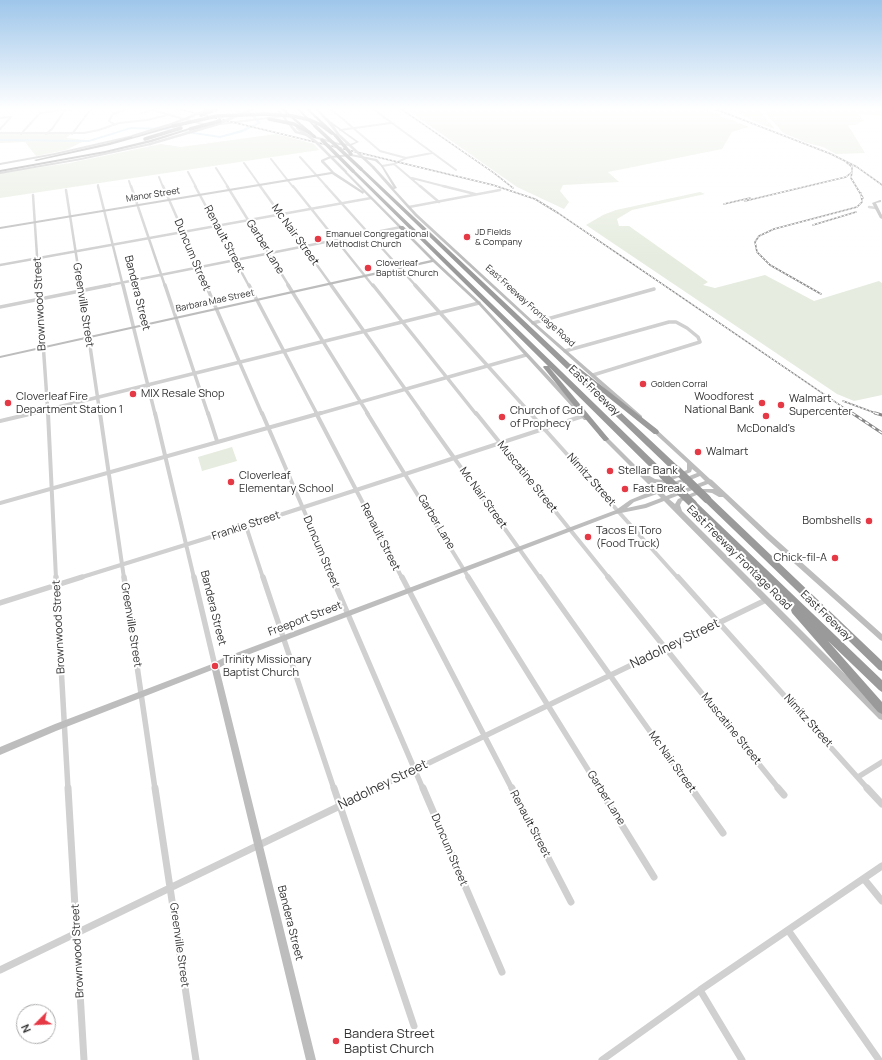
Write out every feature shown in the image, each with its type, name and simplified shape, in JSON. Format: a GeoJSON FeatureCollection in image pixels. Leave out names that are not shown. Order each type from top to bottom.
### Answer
{"type":"FeatureCollection","features":[{"type":"Feature","properties":{"kind":"highway"},"geometry":{"type":"LineString","coordinates":[[0,168],[43,158]]}},
{"type":"Feature","properties":{"kind":"highway"},"geometry":{"type":"LineString","coordinates":[[0,168],[49,158]]}},
{"type":"Feature","properties":{"kind":"highway"},"geometry":{"type":"LineString","coordinates":[[0,168],[65,158]]}},
{"type":"Feature","properties":{"kind":"highway","name":"East Freeway"},"geometry":{"type":"LineString","coordinates":[[341,158],[444,261],[882,688]]}},
{"type":"Feature","properties":{"kind":"highway","name":"East Freeway"},"geometry":{"type":"LineString","coordinates":[[350,158],[882,666]]}},
{"type":"Feature","properties":{"kind":"highway"},"geometry":{"type":"LineString","coordinates":[[353,158],[362,169]]}},
{"type":"Feature","properties":{"kind":"highway"},"geometry":{"type":"LineString","coordinates":[[416,215],[453,257]]}},
{"type":"Feature","properties":{"kind":"highway"},"geometry":{"type":"LineString","coordinates":[[401,227],[444,261]]}},
{"type":"Feature","properties":{"kind":"highway"},"geometry":{"type":"LineString","coordinates":[[523,338],[572,401],[606,439]]}},
{"type":"Feature","properties":{"kind":"highway"},"geometry":{"type":"LineString","coordinates":[[540,340],[604,389],[656,432]]}},
{"type":"Feature","properties":{"kind":"highway"},"geometry":{"type":"LineString","coordinates":[[745,554],[882,709]]}},
{"type":"Feature","properties":{"kind":"highway"},"geometry":{"type":"LineString","coordinates":[[843,629],[882,662]]}},
{"type":"Feature","properties":{"kind":"main road"},"geometry":{"type":"LineString","coordinates":[[0,168],[37,158]]}},
{"type":"Feature","properties":{"kind":"main road"},"geometry":{"type":"LineString","coordinates":[[0,168],[88,158]]}},
{"type":"Feature","properties":{"kind":"main road"},"geometry":{"type":"LineString","coordinates":[[326,158],[322,160],[323,163],[333,173],[371,198]]}},
{"type":"Feature","properties":{"kind":"main road","name":"East Freeway Frontage Road"},"geometry":{"type":"LineString","coordinates":[[332,158],[434,261],[479,303],[583,416],[882,716]]}},
{"type":"Feature","properties":{"kind":"main road","name":"East Freeway Frontage Road"},"geometry":{"type":"LineString","coordinates":[[363,158],[416,215],[423,219],[534,323],[882,638]]}},
{"type":"Feature","properties":{"kind":"main road"},"geometry":{"type":"LineString","coordinates":[[368,158],[376,160],[382,166],[402,200]]}},
{"type":"Feature","properties":{"kind":"main road","name":"Manor Street"},"geometry":{"type":"LineString","coordinates":[[0,228],[333,173]]}},
{"type":"Feature","properties":{"kind":"main road"},"geometry":{"type":"LineString","coordinates":[[880,201],[874,202],[882,218]]}},
{"type":"Feature","properties":{"kind":"main road","name":"Barbara Mae Street"},"geometry":{"type":"LineString","coordinates":[[0,357],[434,261]]}},
{"type":"Feature","properties":{"kind":"main road"},"geometry":{"type":"LineString","coordinates":[[628,461],[636,465],[654,481],[660,482],[689,471],[689,462]]}},
{"type":"Feature","properties":{"kind":"main road","name":"Freeport Street"},"geometry":{"type":"LineString","coordinates":[[618,511],[632,500],[701,474]]}},
{"type":"Feature","properties":{"kind":"main road","name":"Freeport Street"},"geometry":{"type":"LineString","coordinates":[[0,751],[64,724],[215,666],[226,660],[348,615],[520,548],[618,511],[640,508],[710,481]]}},
{"type":"Feature","properties":{"kind":"main road"},"geometry":{"type":"LineString","coordinates":[[686,520],[677,508],[678,503],[680,500],[704,490],[716,492],[740,510]]}},
{"type":"Feature","properties":{"kind":"main road","name":"Bandera Street"},"geometry":{"type":"LineString","coordinates":[[215,666],[311,1060]]}},
{"type":"Feature","properties":{"kind":"street","name":"Nimitz Street"},"geometry":{"type":"LineString","coordinates":[[301,158],[882,804]]}},
{"type":"Feature","properties":{"kind":"street"},"geometry":{"type":"LineString","coordinates":[[382,166],[394,164],[405,158]]}},
{"type":"Feature","properties":{"kind":"street"},"geometry":{"type":"LineString","coordinates":[[440,158],[456,170]]}},
{"type":"Feature","properties":{"kind":"street","name":"Muscatine Street"},"geometry":{"type":"LineString","coordinates":[[271,159],[784,795]]}},
{"type":"Feature","properties":{"kind":"street","name":"Mc Nair Street"},"geometry":{"type":"LineString","coordinates":[[244,163],[366,331],[454,458],[723,833]]}},
{"type":"Feature","properties":{"kind":"street"},"geometry":{"type":"LineString","coordinates":[[394,164],[439,202]]}},
{"type":"Feature","properties":{"kind":"street","name":"Garber Lane"},"geometry":{"type":"LineString","coordinates":[[216,168],[325,341],[464,570],[654,877]]}},
{"type":"Feature","properties":{"kind":"street","name":"Renault Street"},"geometry":{"type":"LineString","coordinates":[[188,172],[284,351],[571,902]]}},
{"type":"Feature","properties":{"kind":"street","name":"Duncum Street"},"geometry":{"type":"LineString","coordinates":[[159,177],[502,972]]}},
{"type":"Feature","properties":{"kind":"street"},"geometry":{"type":"LineString","coordinates":[[412,178],[476,195]]}},
{"type":"Feature","properties":{"kind":"street"},"geometry":{"type":"LineString","coordinates":[[129,181],[196,373],[217,441]]}},
{"type":"Feature","properties":{"kind":"street","name":"Bandera Street"},"geometry":{"type":"LineString","coordinates":[[98,185],[148,385],[215,666]]}},
{"type":"Feature","properties":{"kind":"street","name":"Greenville Street"},"geometry":{"type":"LineString","coordinates":[[66,190],[196,1060]]}},
{"type":"Feature","properties":{"kind":"street"},"geometry":{"type":"LineString","coordinates":[[409,207],[500,190]]}},
{"type":"Feature","properties":{"kind":"street","name":"Brownwood Street"},"geometry":{"type":"LineString","coordinates":[[33,195],[42,348],[48,410],[56,585],[84,1060]]}},
{"type":"Feature","properties":{"kind":"street"},"geometry":{"type":"LineString","coordinates":[[0,265],[371,198]]}},
{"type":"Feature","properties":{"kind":"street"},"geometry":{"type":"LineString","coordinates":[[869,207],[876,208]]}},
{"type":"Feature","properties":{"kind":"street"},"geometry":{"type":"LineString","coordinates":[[0,306],[401,227]]}},
{"type":"Feature","properties":{"kind":"street"},"geometry":{"type":"LineString","coordinates":[[534,323],[654,289]]}},
{"type":"Feature","properties":{"kind":"street"},"geometry":{"type":"LineString","coordinates":[[0,421],[479,303]]}},
{"type":"Feature","properties":{"kind":"street"},"geometry":{"type":"LineString","coordinates":[[565,351],[669,322],[676,322],[687,328],[698,337],[700,342],[593,375]]}},
{"type":"Feature","properties":{"kind":"street"},"geometry":{"type":"LineString","coordinates":[[0,503],[360,400],[526,355]]}},
{"type":"Feature","properties":{"kind":"street","name":"Frankie Street"},"geometry":{"type":"LineString","coordinates":[[0,603],[122,564],[186,546],[583,416]]}},
{"type":"Feature","properties":{"kind":"street"},"geometry":{"type":"LineString","coordinates":[[246,526],[414,1026]]}},
{"type":"Feature","properties":{"kind":"street","name":"Nadolney Street"},"geometry":{"type":"LineString","coordinates":[[0,970],[766,600]]}},
{"type":"Feature","properties":{"kind":"street"},"geometry":{"type":"LineString","coordinates":[[858,777],[882,762]]}},
{"type":"Feature","properties":{"kind":"street"},"geometry":{"type":"LineString","coordinates":[[602,1060],[700,990],[882,866]]}},
{"type":"Feature","properties":{"kind":"street"},"geometry":{"type":"LineString","coordinates":[[864,879],[882,901]]}},
{"type":"Feature","properties":{"kind":"street"},"geometry":{"type":"LineString","coordinates":[[788,930],[879,1060]]}},
{"type":"Feature","properties":{"kind":"street"},"geometry":{"type":"LineString","coordinates":[[700,990],[742,1060]]}},
{"type":"Feature","properties":{"kind":"shaded area"},"geometry":{"type":"Polygon","coordinates":[[[92,158],[263,158],[0,198],[0,173],[92,158]]]}},
{"type":"Feature","properties":{"kind":"shaded area"},"geometry":{"type":"Polygon","coordinates":[[[476,158],[675,158],[608,172],[619,182],[563,185],[560,191],[569,202],[564,209],[517,187],[476,158]]]}},
{"type":"Feature","properties":{"kind":"shaded area"},"geometry":{"type":"Polygon","coordinates":[[[700,192],[705,194],[632,210],[617,219],[619,226],[629,226],[708,282],[703,285],[715,288],[765,275],[814,301],[879,281],[882,283],[882,395],[854,401],[837,394],[586,225],[603,215],[616,210],[700,192]]]}},
{"type":"Feature","properties":{"kind":"shaded area"},"geometry":{"type":"Polygon","coordinates":[[[232,447],[237,461],[202,471],[198,457],[232,447]]]}},
{"type":"Feature","properties":{"kind":"railway"},"geometry":{"type":"LineString","coordinates":[[383,158],[493,185],[535,199],[558,213],[853,414]]}},
{"type":"Feature","properties":{"kind":"railway"},"geometry":{"type":"LineString","coordinates":[[473,158],[513,188]]}},
{"type":"Feature","properties":{"kind":"railway"},"geometry":{"type":"LineString","coordinates":[[840,158],[857,167],[882,185]]}},
{"type":"Feature","properties":{"kind":"railway"},"geometry":{"type":"LineString","coordinates":[[847,163],[852,167],[852,172]]}},
{"type":"Feature","properties":{"kind":"railway"},"geometry":{"type":"LineString","coordinates":[[745,201],[846,177],[852,172]]}},
{"type":"Feature","properties":{"kind":"railway"},"geometry":{"type":"LineString","coordinates":[[852,172],[851,178],[861,195]]}},
{"type":"Feature","properties":{"kind":"railway"},"geometry":{"type":"LineString","coordinates":[[821,294],[770,265],[757,252],[755,242],[759,236],[774,229],[857,207],[862,202],[861,195]]}},
{"type":"Feature","properties":{"kind":"railway"},"geometry":{"type":"LineString","coordinates":[[724,204],[750,198]]}},
{"type":"Feature","properties":{"kind":"railway"},"geometry":{"type":"LineString","coordinates":[[813,225],[856,212]]}},
{"type":"Feature","properties":{"kind":"railway"},"geometry":{"type":"LineString","coordinates":[[843,401],[876,413]]}},
{"type":"Feature","properties":{"kind":"railway"},"geometry":{"type":"LineString","coordinates":[[852,413],[882,433]]}},
{"type":"Feature","properties":{"kind":"railway"},"geometry":{"type":"LineString","coordinates":[[876,413],[882,415]]}},
{"type":"Feature","properties":{"kind":"place","name":"JD Fields & Company"},"geometry":{"type":"Point","coordinates":[467,237]}},
{"type":"Feature","properties":{"kind":"place","name":"Emanuel Congregational Methodist Church"},"geometry":{"type":"Point","coordinates":[318,239]}},
{"type":"Feature","properties":{"kind":"place","name":"Cloverleaf Baptist Church"},"geometry":{"type":"Point","coordinates":[368,268]}},
{"type":"Feature","properties":{"kind":"place","name":"Golden Corral"},"geometry":{"type":"Point","coordinates":[643,384]}},
{"type":"Feature","properties":{"kind":"place","name":"MIX Resale Shop"},"geometry":{"type":"Point","coordinates":[133,394]}},
{"type":"Feature","properties":{"kind":"place","name":"Cloverleaf Fire Department Station 1"},"geometry":{"type":"Point","coordinates":[8,403]}},
{"type":"Feature","properties":{"kind":"place","name":"Woodforest National Bank"},"geometry":{"type":"Point","coordinates":[762,403]}},
{"type":"Feature","properties":{"kind":"place","name":"Walmart Supercenter"},"geometry":{"type":"Point","coordinates":[781,405]}},
{"type":"Feature","properties":{"kind":"place","name":"McDonald's"},"geometry":{"type":"Point","coordinates":[766,416]}},
{"type":"Feature","properties":{"kind":"place","name":"Church of God of Prophecy"},"geometry":{"type":"Point","coordinates":[502,417]}},
{"type":"Feature","properties":{"kind":"place","name":"Walmart"},"geometry":{"type":"Point","coordinates":[698,452]}},
{"type":"Feature","properties":{"kind":"place","name":"Stellar Bank"},"geometry":{"type":"Point","coordinates":[610,471]}},
{"type":"Feature","properties":{"kind":"place","name":"Cloverleaf Elementary School"},"geometry":{"type":"Point","coordinates":[231,482]}},
{"type":"Feature","properties":{"kind":"place","name":"Fast Break"},"geometry":{"type":"Point","coordinates":[625,489]}},
{"type":"Feature","properties":{"kind":"place","name":"Bombshells"},"geometry":{"type":"Point","coordinates":[869,521]}},
{"type":"Feature","properties":{"kind":"place","name":"Tacos El Toro (Food Truck)"},"geometry":{"type":"Point","coordinates":[588,537]}},
{"type":"Feature","properties":{"kind":"place","name":"Chick-fil-A"},"geometry":{"type":"Point","coordinates":[835,558]}},
{"type":"Feature","properties":{"kind":"place","name":"Trinity Missionary Baptist Church"},"geometry":{"type":"Point","coordinates":[215,666]}},
{"type":"Feature","properties":{"kind":"place","name":"Bandera Street Baptist Church"},"geometry":{"type":"Point","coordinates":[336,1041]}}]}
